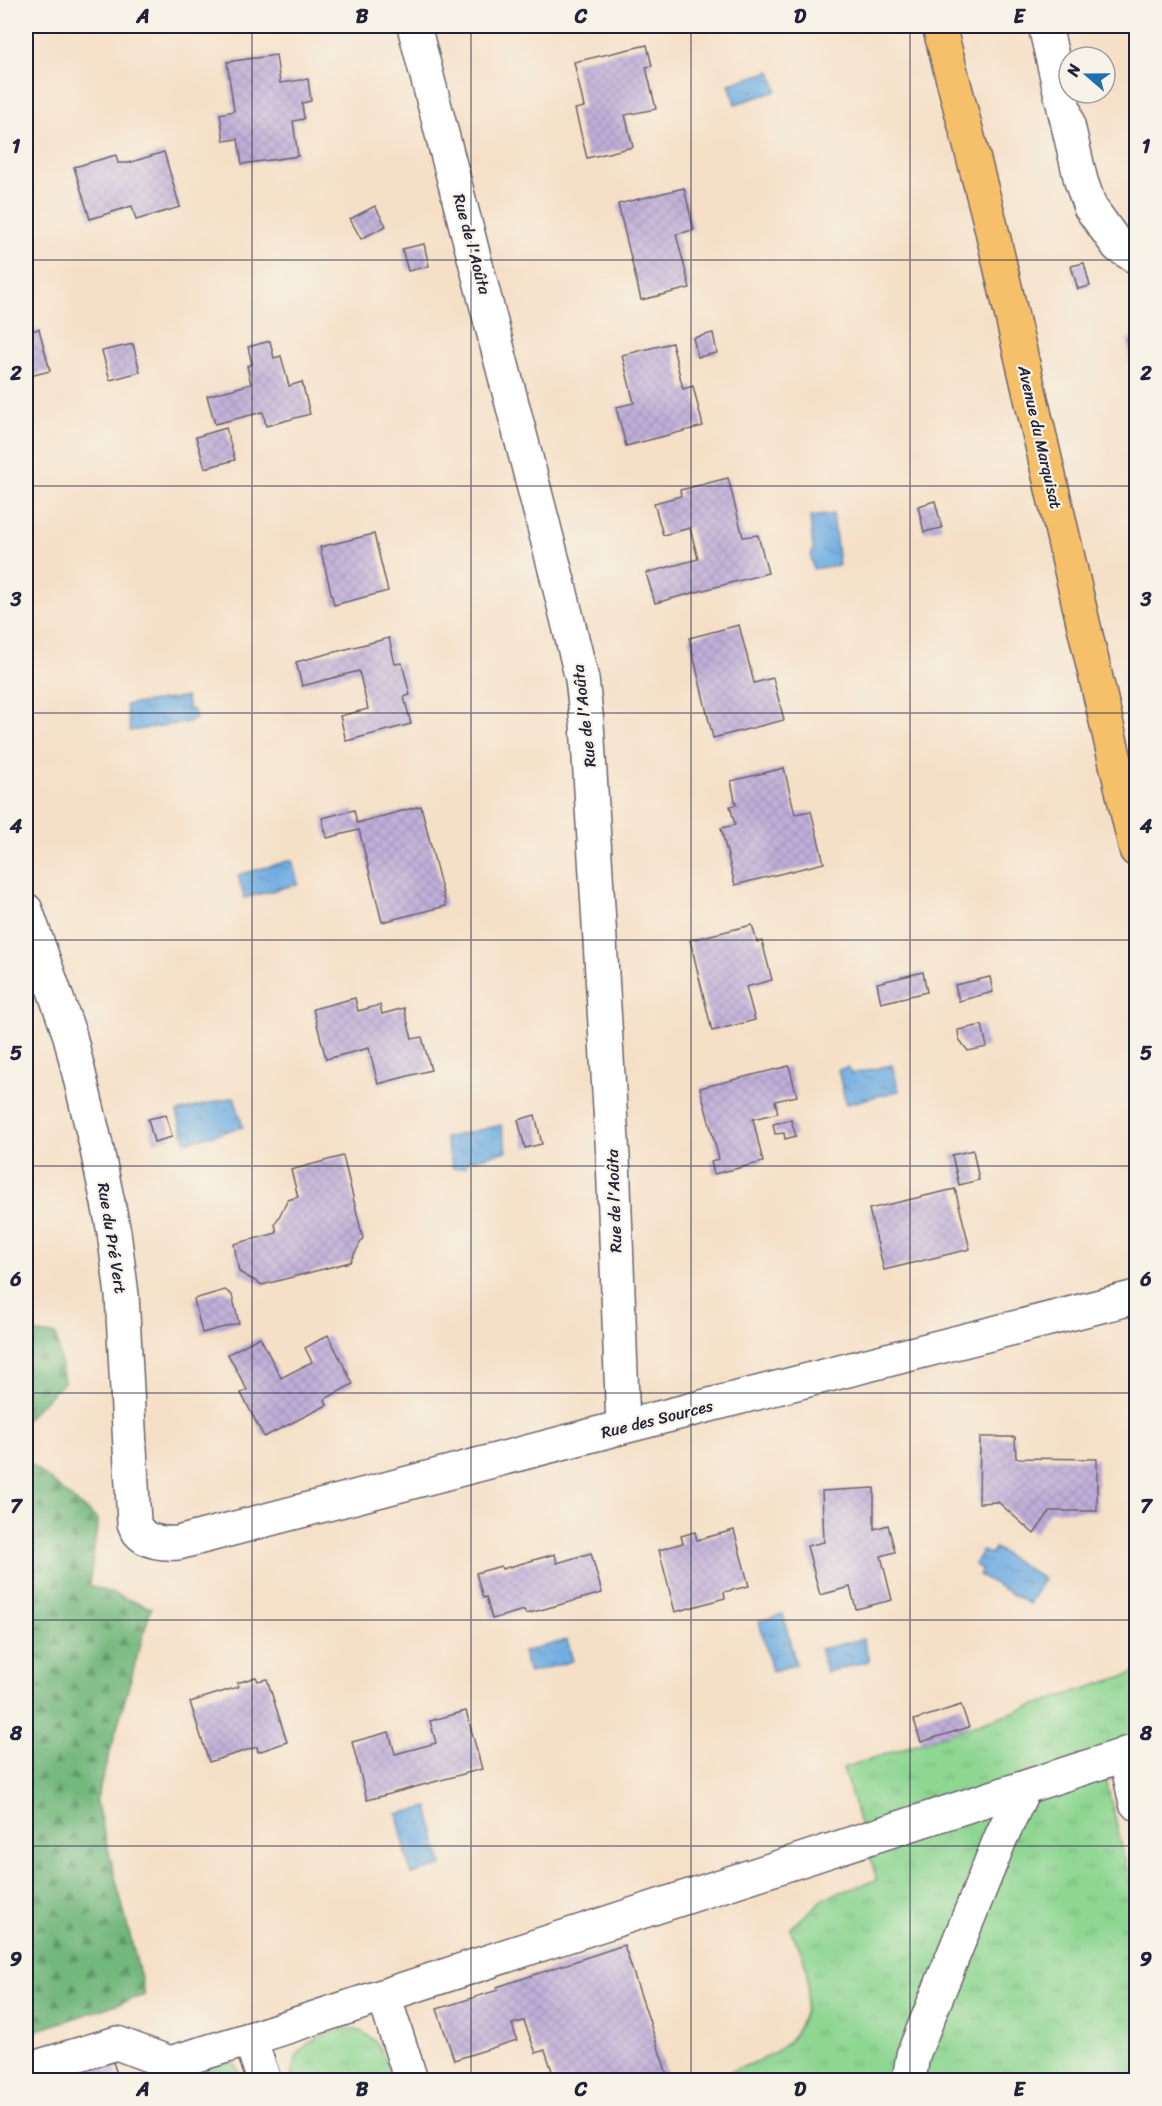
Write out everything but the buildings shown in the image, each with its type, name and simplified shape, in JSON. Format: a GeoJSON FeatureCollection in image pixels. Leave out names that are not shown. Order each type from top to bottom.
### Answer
{"type":"FeatureCollection","features":[{"type":"Feature","properties":{"kind":"main road","name":"Avenue du Marquisat"},"geometry":{"type":"LineString","coordinates":[[939,26],[989,218],[1137,850]]}},
{"type":"Feature","properties":{"kind":"street","name":"Rue de l'Aoûta"},"geometry":{"type":"LineString","coordinates":[[414,26],[512,399],[582,679],[587,723],[612,1146],[623,1427]]}},
{"type":"Feature","properties":{"kind":"street"},"geometry":{"type":"LineString","coordinates":[[1045,26],[1081,181],[1090,207],[1118,246],[1137,257]]}},
{"type":"Feature","properties":{"kind":"street","name":"Rue du Pré Vert"},"geometry":{"type":"LineString","coordinates":[[26,910],[70,1036],[114,1232],[122,1295],[134,1523],[137,1533],[145,1539],[178,1543]]}},
{"type":"Feature","properties":{"kind":"street","name":"Rue des Sources"},"geometry":{"type":"LineString","coordinates":[[178,1543],[1137,1297]]}},
{"type":"Feature","properties":{"kind":"street"},"geometry":{"type":"LineString","coordinates":[[26,2070],[117,2043],[170,2063],[384,1996],[1131,1753],[1137,1803]]}},
{"type":"Feature","properties":{"kind":"street"},"geometry":{"type":"LineString","coordinates":[[909,2080],[913,2055],[1001,1837],[1024,1788]]}},
{"type":"Feature","properties":{"kind":"street"},"geometry":{"type":"LineString","coordinates":[[384,1996],[411,2080]]}},
{"type":"Feature","properties":{"kind":"street"},"geometry":{"type":"LineString","coordinates":[[250,2039],[264,2080]]}},
{"type":"Feature","properties":{"kind":"green space"},"geometry":{"type":"Polygon","coordinates":[[[26,1332],[56,1335],[64,1382],[26,1419],[26,1332]]]}},
{"type":"Feature","properties":{"kind":"green space"},"geometry":{"type":"Polygon","coordinates":[[[26,1460],[98,1520],[89,1585],[151,1608],[96,1801],[145,1995],[26,2034],[26,1460]]]}},
{"type":"Feature","properties":{"kind":"green space"},"geometry":{"type":"Polygon","coordinates":[[[1136,1672],[1136,1771],[1106,1780],[1136,1907],[1136,2080],[728,2080],[725,2073],[761,2059],[781,2048],[790,2040],[802,2018],[806,2005],[807,1978],[802,1954],[790,1929],[826,1897],[877,1880],[843,1768],[1136,1672]]]}},
{"type":"Feature","properties":{"kind":"green space"},"geometry":{"type":"Polygon","coordinates":[[[346,2028],[366,2034],[378,2045],[393,2080],[366,2080],[364,2075],[348,2080],[291,2080],[297,2057],[308,2044],[324,2035],[346,2028]]]}},
{"type":"Feature","properties":{"kind":"green space"},"geometry":{"type":"Polygon","coordinates":[[[228,2061],[236,2066],[242,2080],[164,2080],[228,2061]]]}},
{"type":"Feature","properties":{"kind":"water"},"geometry":{"type":"Polygon","coordinates":[[[771,71],[777,91],[735,104],[729,84],[771,71]]]}},
{"type":"Feature","properties":{"kind":"water"},"geometry":{"type":"Polygon","coordinates":[[[833,514],[839,565],[813,569],[810,517],[833,514]]]}},
{"type":"Feature","properties":{"kind":"water"},"geometry":{"type":"Polygon","coordinates":[[[186,697],[189,710],[194,710],[196,719],[190,722],[130,731],[126,705],[186,697]]]}},
{"type":"Feature","properties":{"kind":"water"},"geometry":{"type":"Polygon","coordinates":[[[292,860],[298,884],[244,898],[238,875],[292,860]]]}},
{"type":"Feature","properties":{"kind":"water"},"geometry":{"type":"Polygon","coordinates":[[[892,1065],[899,1091],[846,1104],[838,1070],[848,1067],[851,1074],[892,1065]]]}},
{"type":"Feature","properties":{"kind":"water"},"geometry":{"type":"Polygon","coordinates":[[[234,1097],[243,1127],[186,1142],[177,1112],[234,1097]]]}},
{"type":"Feature","properties":{"kind":"water"},"geometry":{"type":"Polygon","coordinates":[[[501,1125],[507,1151],[468,1161],[465,1167],[453,1168],[445,1138],[501,1125]]]}},
{"type":"Feature","properties":{"kind":"water"},"geometry":{"type":"Polygon","coordinates":[[[995,1548],[1044,1579],[1029,1604],[979,1575],[982,1570],[974,1564],[982,1551],[992,1554],[995,1548]]]}},
{"type":"Feature","properties":{"kind":"water"},"geometry":{"type":"Polygon","coordinates":[[[783,1614],[796,1665],[772,1671],[759,1621],[783,1614]]]}},
{"type":"Feature","properties":{"kind":"water"},"geometry":{"type":"Polygon","coordinates":[[[863,1639],[869,1661],[826,1672],[820,1649],[863,1639]]]}},
{"type":"Feature","properties":{"kind":"water"},"geometry":{"type":"Polygon","coordinates":[[[567,1640],[573,1661],[529,1673],[523,1652],[567,1640]]]}},
{"type":"Feature","properties":{"kind":"water"},"geometry":{"type":"Polygon","coordinates":[[[428,1807],[442,1866],[411,1874],[397,1814],[428,1807]]]}}]}
